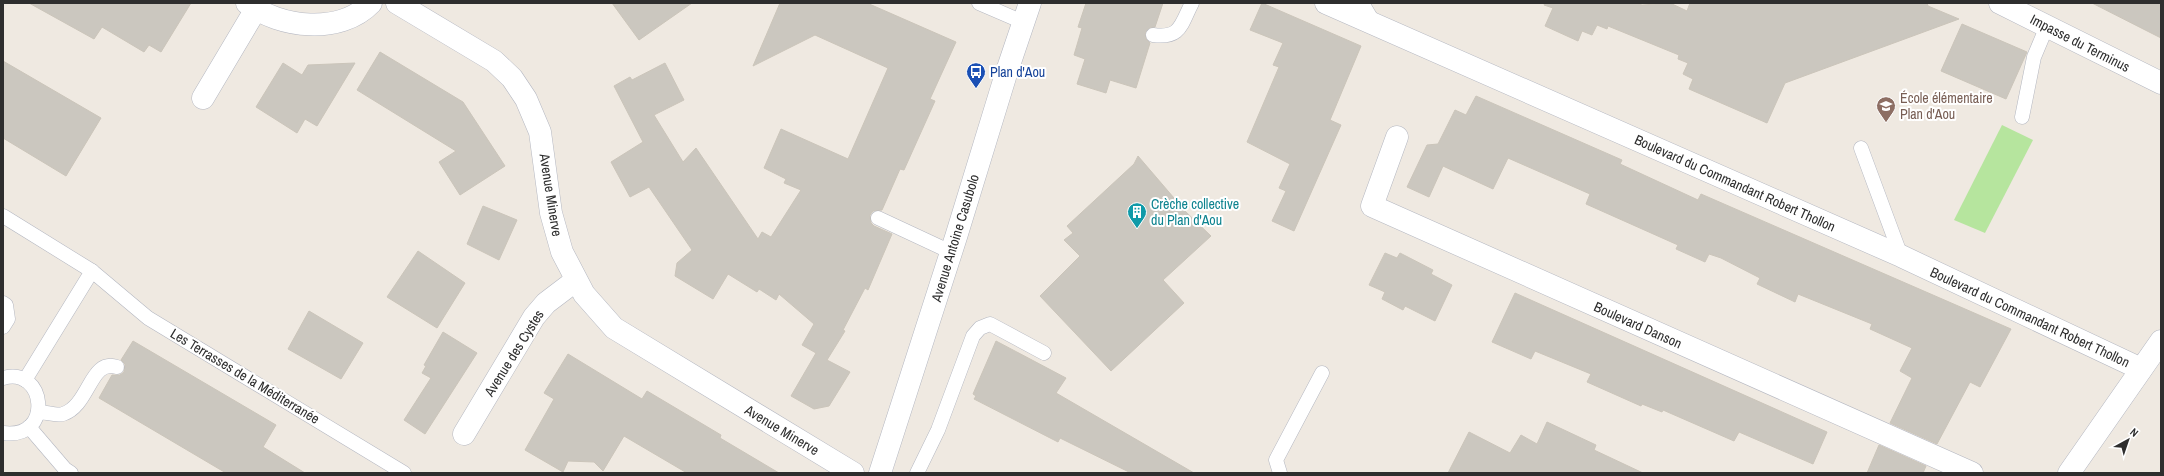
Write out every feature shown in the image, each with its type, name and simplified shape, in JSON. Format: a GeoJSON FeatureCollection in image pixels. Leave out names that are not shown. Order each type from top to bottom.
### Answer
{"type":"FeatureCollection","features":[{"type":"Feature","properties":{"kind":"street"},"geometry":{"type":"LineString","coordinates":[[203,98],[252,6],[288,21],[322,24],[353,17],[371,3]]}},
{"type":"Feature","properties":{"kind":"street","name":"Avenue Minerve"},"geometry":{"type":"LineString","coordinates":[[397,3],[494,61],[512,78],[526,99],[540,132],[544,147],[548,193],[556,234],[575,281],[593,307],[614,328],[853,473]]}},
{"type":"Feature","properties":{"kind":"street","name":"Boulevard du Commandant Robert Thollon"},"geometry":{"type":"LineString","coordinates":[[1326,3],[1901,256],[2141,369]]}},
{"type":"Feature","properties":{"kind":"street","name":"Impasse du Terminus"},"geometry":{"type":"LineString","coordinates":[[2000,3],[2161,83]]}},
{"type":"Feature","properties":{"kind":"street","name":"Avenue Antoine Casubolo"},"geometry":{"type":"LineString","coordinates":[[880,473],[1006,74],[1027,13]]}},
{"type":"Feature","properties":{"kind":"street","name":"Boulevard Danson"},"geometry":{"type":"LineString","coordinates":[[1397,137],[1372,206],[1972,473]]}},
{"type":"Feature","properties":{"kind":"street","name":"Avenue des Cystes"},"geometry":{"type":"LineString","coordinates":[[464,434],[534,317],[546,302],[575,281]]}},
{"type":"Feature","properties":{"kind":"street"},"geometry":{"type":"LineString","coordinates":[[2071,472],[2161,341]]}},
{"type":"Feature","properties":{"kind":"lane"},"geometry":{"type":"LineString","coordinates":[[979,3],[1027,13]]}},
{"type":"Feature","properties":{"kind":"lane"},"geometry":{"type":"LineString","coordinates":[[1153,35],[1166,37],[1177,32],[1192,3]]}},
{"type":"Feature","properties":{"kind":"lane"},"geometry":{"type":"LineString","coordinates":[[1362,3],[1375,25]]}},
{"type":"Feature","properties":{"kind":"lane"},"geometry":{"type":"LineString","coordinates":[[2022,117],[2034,57],[2047,26]]}},
{"type":"Feature","properties":{"kind":"lane"},"geometry":{"type":"LineString","coordinates":[[1861,148],[1901,256]]}},
{"type":"Feature","properties":{"kind":"lane","name":"Les Terrasses de la Méditerranée"},"geometry":{"type":"LineString","coordinates":[[3,216],[92,271],[148,318],[404,473]]}},
{"type":"Feature","properties":{"kind":"lane"},"geometry":{"type":"LineString","coordinates":[[878,218],[951,252]]}},
{"type":"Feature","properties":{"kind":"lane"},"geometry":{"type":"LineString","coordinates":[[25,380],[92,271]]}},
{"type":"Feature","properties":{"kind":"lane"},"geometry":{"type":"LineString","coordinates":[[3,303],[6,305],[8,319],[3,327]]}},
{"type":"Feature","properties":{"kind":"lane"},"geometry":{"type":"LineString","coordinates":[[917,473],[938,430],[972,336],[980,328],[990,324],[1044,353]]}},
{"type":"Feature","properties":{"kind":"lane"},"geometry":{"type":"LineString","coordinates":[[38,412],[62,414],[77,406],[99,369],[109,365],[117,367]]}},
{"type":"Feature","properties":{"kind":"lane"},"geometry":{"type":"LineString","coordinates":[[1280,473],[1276,460],[1322,373]]}},
{"type":"Feature","properties":{"kind":"lane"},"geometry":{"type":"LineString","coordinates":[[3,378],[16,377],[25,380],[32,386],[37,394],[38,412],[35,420],[29,427],[21,432],[3,433]]}},
{"type":"Feature","properties":{"kind":"lane"},"geometry":{"type":"LineString","coordinates":[[29,427],[65,469],[71,473]]}},
{"type":"Feature","properties":{"kind":"green space"},"geometry":{"type":"Polygon","coordinates":[[[2002,125],[2033,140],[1985,233],[1954,220],[2002,125]]]}},
{"type":"Feature","properties":{"kind":"building"},"geometry":{"type":"Polygon","coordinates":[[[29,3],[191,3],[161,52],[149,45],[144,52],[102,27],[94,39],[29,3]]]}},
{"type":"Feature","properties":{"kind":"building"},"geometry":{"type":"Polygon","coordinates":[[[612,3],[692,3],[639,40],[612,3]]]}},
{"type":"Feature","properties":{"kind":"building"},"geometry":{"type":"Polygon","coordinates":[[[780,3],[867,3],[956,42],[930,99],[935,101],[904,170],[900,169],[882,210],[873,211],[870,215],[871,223],[874,226],[892,234],[868,290],[865,288],[843,330],[845,331],[827,360],[850,372],[829,406],[814,409],[791,396],[816,353],[802,345],[814,324],[779,294],[776,300],[759,289],[757,292],[728,274],[713,299],[675,276],[677,263],[692,250],[649,187],[630,197],[611,162],[643,142],[614,86],[630,77],[632,80],[665,63],[684,100],[654,115],[683,162],[696,148],[758,239],[762,232],[771,237],[801,190],[784,183],[786,179],[764,168],[781,129],[848,159],[888,68],[815,35],[753,66],[780,3]]]}},
{"type":"Feature","properties":{"kind":"building"},"geometry":{"type":"Polygon","coordinates":[[[1086,3],[1163,3],[1155,27],[1149,28],[1145,34],[1146,39],[1150,43],[1136,88],[1110,80],[1106,93],[1077,84],[1085,59],[1074,55],[1082,28],[1078,27],[1086,3]]]}},
{"type":"Feature","properties":{"kind":"building"},"geometry":{"type":"Polygon","coordinates":[[[1262,3],[1361,46],[1330,120],[1341,125],[1294,231],[1272,221],[1286,191],[1279,188],[1290,164],[1247,142],[1279,67],[1273,65],[1283,43],[1250,30],[1262,3]]]}},
{"type":"Feature","properties":{"kind":"building"},"geometry":{"type":"Polygon","coordinates":[[[1545,3],[1637,3],[1642,5],[1670,3],[1687,11],[1690,3],[1927,3],[1928,6],[1959,19],[1785,83],[1767,123],[1689,89],[1693,79],[1683,74],[1688,63],[1678,59],[1679,55],[1608,26],[1607,29],[1597,25],[1592,35],[1582,31],[1578,41],[1545,26],[1553,8],[1544,5],[1545,3]]]}},
{"type":"Feature","properties":{"kind":"building"},"geometry":{"type":"Polygon","coordinates":[[[2092,3],[2161,3],[2161,38],[2092,3]]]}},
{"type":"Feature","properties":{"kind":"building"},"geometry":{"type":"Polygon","coordinates":[[[1962,24],[2027,52],[2006,99],[1941,71],[1962,24]]]}},
{"type":"Feature","properties":{"kind":"building"},"geometry":{"type":"Polygon","coordinates":[[[380,52],[463,102],[505,166],[460,195],[439,162],[456,151],[357,90],[380,52]]]}},
{"type":"Feature","properties":{"kind":"building"},"geometry":{"type":"Polygon","coordinates":[[[3,61],[101,118],[66,176],[3,138],[3,61]]]}},
{"type":"Feature","properties":{"kind":"building"},"geometry":{"type":"Polygon","coordinates":[[[283,63],[302,75],[308,65],[355,63],[317,126],[305,119],[297,133],[256,107],[283,63]]]}},
{"type":"Feature","properties":{"kind":"building"},"geometry":{"type":"Polygon","coordinates":[[[1476,96],[1622,160],[1620,164],[1698,200],[1701,194],[2011,329],[1980,387],[1970,382],[1937,444],[1890,423],[1912,378],[1900,371],[1912,348],[1870,329],[1872,324],[1798,294],[1795,302],[1757,284],[1760,278],[1721,258],[1709,254],[1705,262],[1676,249],[1678,245],[1586,204],[1590,194],[1508,158],[1493,189],[1443,166],[1429,197],[1407,187],[1427,145],[1438,144],[1455,110],[1466,115],[1476,96]]]}},
{"type":"Feature","properties":{"kind":"building"},"geometry":{"type":"Polygon","coordinates":[[[1138,156],[1186,212],[1211,236],[1163,280],[1184,303],[1111,371],[1040,296],[1080,256],[1064,240],[1073,233],[1067,226],[1134,164],[1138,156]]]}},
{"type":"Feature","properties":{"kind":"building"},"geometry":{"type":"Polygon","coordinates":[[[483,206],[517,220],[499,260],[467,244],[483,206]]]}},
{"type":"Feature","properties":{"kind":"building"},"geometry":{"type":"Polygon","coordinates":[[[418,251],[465,283],[437,328],[387,297],[418,251]]]}},
{"type":"Feature","properties":{"kind":"building"},"geometry":{"type":"Polygon","coordinates":[[[1385,253],[1397,258],[1400,253],[1433,270],[1431,274],[1452,285],[1435,321],[1405,306],[1403,310],[1382,299],[1385,292],[1369,285],[1385,253]]]}},
{"type":"Feature","properties":{"kind":"building"},"geometry":{"type":"Polygon","coordinates":[[[1515,293],[1827,432],[1813,464],[1739,432],[1734,441],[1663,410],[1662,412],[1642,404],[1641,406],[1587,382],[1591,374],[1535,351],[1531,359],[1492,342],[1515,293]]]}},
{"type":"Feature","properties":{"kind":"building"},"geometry":{"type":"Polygon","coordinates":[[[309,311],[363,343],[341,379],[288,349],[309,311]]]}},
{"type":"Feature","properties":{"kind":"building"},"geometry":{"type":"Polygon","coordinates":[[[443,332],[477,353],[425,434],[404,420],[431,378],[422,373],[426,366],[424,365],[443,332]]]}},
{"type":"Feature","properties":{"kind":"building"},"geometry":{"type":"Polygon","coordinates":[[[133,341],[276,425],[263,447],[305,473],[226,473],[99,398],[112,375],[120,375],[124,372],[125,364],[121,360],[133,341]]]}},
{"type":"Feature","properties":{"kind":"building"},"geometry":{"type":"Polygon","coordinates":[[[996,341],[1066,378],[1056,393],[1194,473],[1131,473],[1060,438],[1058,442],[974,399],[976,396],[973,394],[996,341]]]}},
{"type":"Feature","properties":{"kind":"building"},"geometry":{"type":"Polygon","coordinates":[[[568,354],[642,399],[647,391],[721,435],[720,438],[779,473],[687,473],[624,436],[603,471],[594,462],[568,461],[563,472],[525,450],[554,399],[544,393],[568,354]]]}},
{"type":"Feature","properties":{"kind":"building"},"geometry":{"type":"Polygon","coordinates":[[[1547,422],[1596,445],[1594,450],[1643,473],[1448,473],[1469,432],[1510,453],[1521,435],[1537,444],[1547,422]]]}},
{"type":"Feature","properties":{"kind":"building"},"geometry":{"type":"Polygon","coordinates":[[[1879,445],[1926,466],[1923,473],[1867,473],[1879,445]]]}},
{"type":"Feature","properties":{"kind":"place","name":"Plan d'Aou"},"geometry":{"type":"Point","coordinates":[976,89]}},
{"type":"Feature","properties":{"kind":"place","name":"École élémentaire Plan d'Aou"},"geometry":{"type":"Point","coordinates":[1886,123]}},
{"type":"Feature","properties":{"kind":"place","name":"Crèche collective du Plan d'Aou"},"geometry":{"type":"Point","coordinates":[1137,229]}}]}
